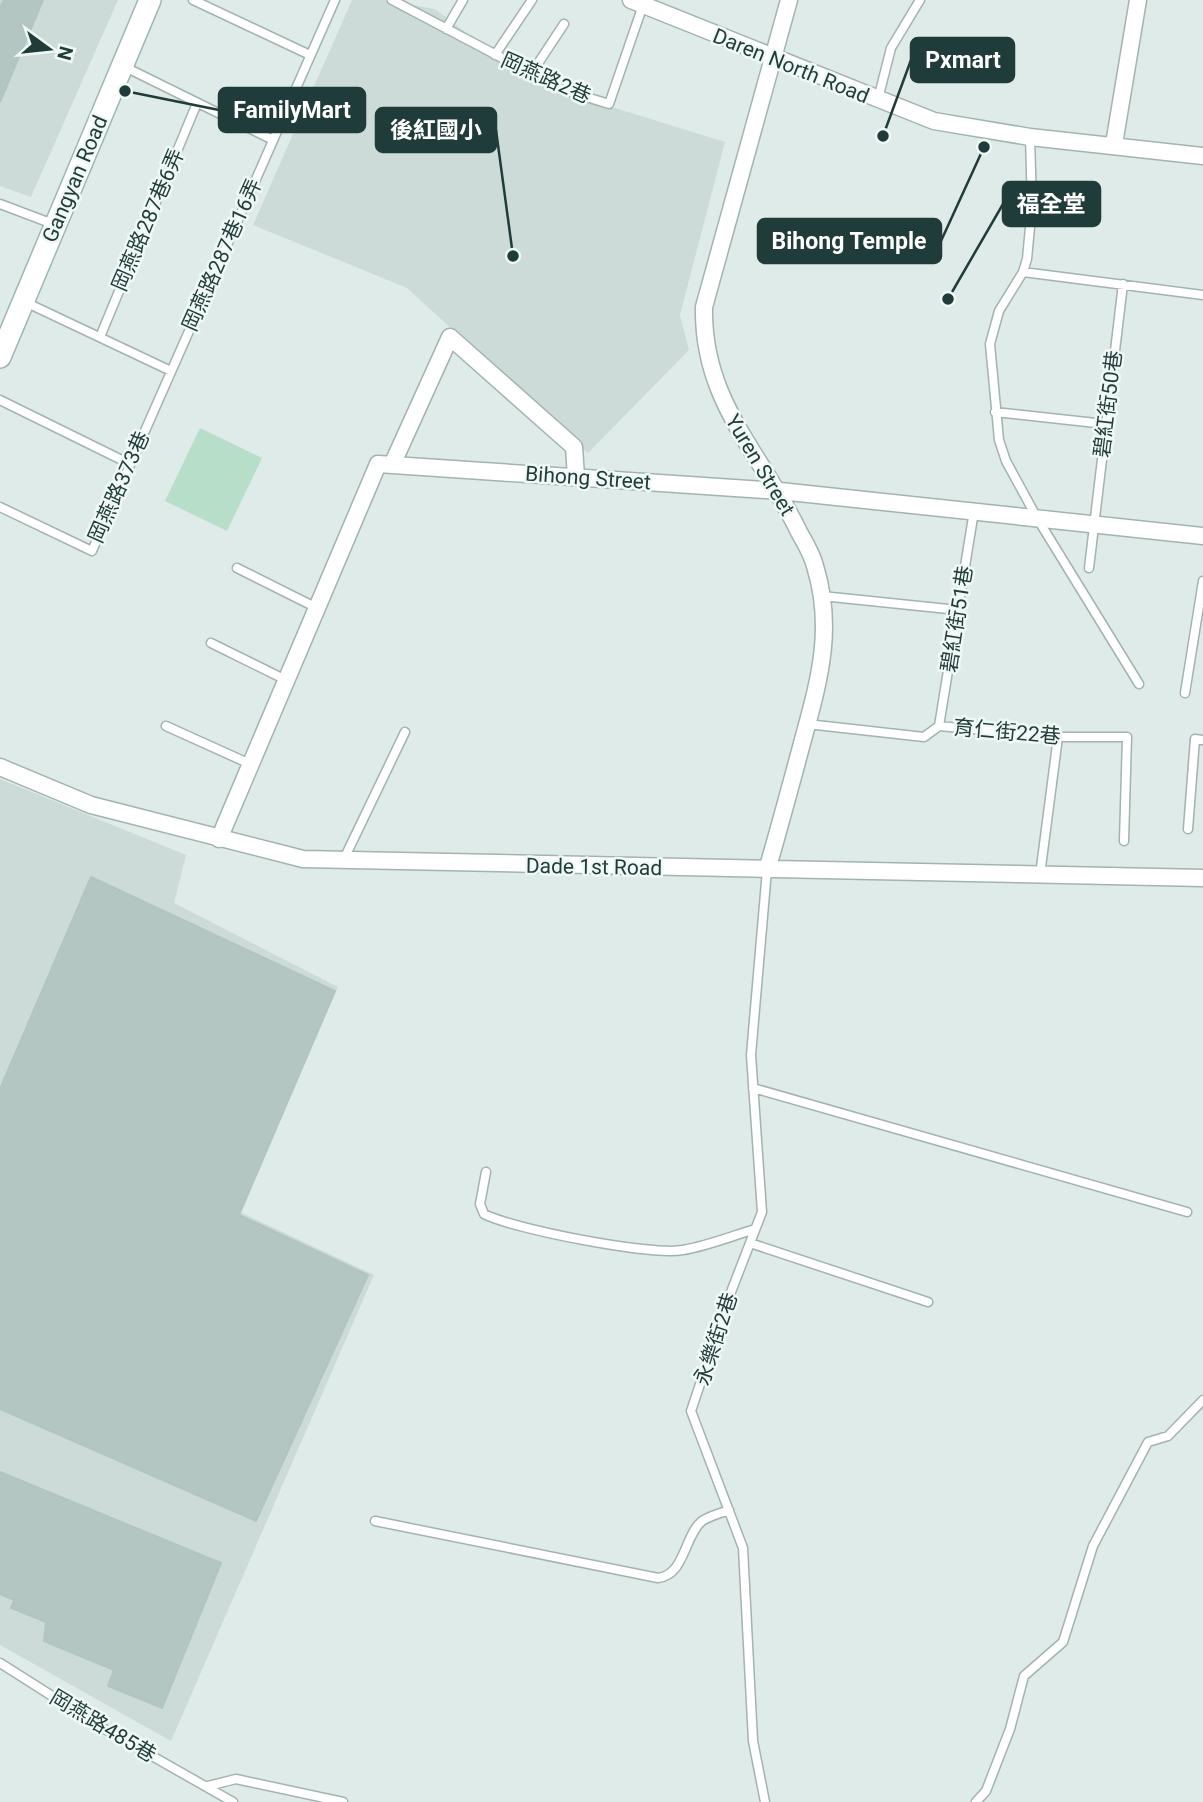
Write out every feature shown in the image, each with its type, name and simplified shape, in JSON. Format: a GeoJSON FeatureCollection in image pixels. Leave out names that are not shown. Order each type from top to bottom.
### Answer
{"type":"FeatureCollection","features":[{"type":"Feature","properties":{"kind":"street","name":"Gangyan Road"},"geometry":{"type":"LineString","coordinates":[[0,357],[150,0]]}},
{"type":"Feature","properties":{"kind":"street","name":"Yuren Street"},"geometry":{"type":"LineString","coordinates":[[767,870],[823,664],[825,612],[815,564],[780,491],[721,400],[707,356],[704,307],[789,0]]}},
{"type":"Feature","properties":{"kind":"street"},"geometry":{"type":"LineString","coordinates":[[1114,144],[1137,0]]}},
{"type":"Feature","properties":{"kind":"street","name":"Daren North Road"},"geometry":{"type":"LineString","coordinates":[[637,3],[772,59],[934,121],[1030,136],[1203,156]]}},
{"type":"Feature","properties":{"kind":"street"},"geometry":{"type":"LineString","coordinates":[[219,839],[378,464],[392,465],[450,337],[573,447],[576,477]]}},
{"type":"Feature","properties":{"kind":"street","name":"Bihong Street"},"geometry":{"type":"LineString","coordinates":[[392,465],[780,491],[1203,536]]}},
{"type":"Feature","properties":{"kind":"street","name":"Dade 1st Road"},"geometry":{"type":"LineString","coordinates":[[0,767],[91,805],[303,859],[1203,878]]}},
{"type":"Feature","properties":{"kind":"lane"},"geometry":{"type":"LineString","coordinates":[[193,0],[310,55]]}},
{"type":"Feature","properties":{"kind":"lane","name":"岡燕路287巷16弄"},"geometry":{"type":"LineString","coordinates":[[171,371],[335,0]]}},
{"type":"Feature","properties":{"kind":"lane","name":"岡燕路2巷"},"geometry":{"type":"LineString","coordinates":[[393,0],[561,89],[609,104],[637,3]]}},
{"type":"Feature","properties":{"kind":"lane"},"geometry":{"type":"LineString","coordinates":[[446,29],[463,0]]}},
{"type":"Feature","properties":{"kind":"lane"},"geometry":{"type":"LineString","coordinates":[[495,55],[532,0]]}},
{"type":"Feature","properties":{"kind":"lane"},"geometry":{"type":"LineString","coordinates":[[878,101],[891,48],[920,0]]}},
{"type":"Feature","properties":{"kind":"lane"},"geometry":{"type":"LineString","coordinates":[[531,74],[564,24]]}},
{"type":"Feature","properties":{"kind":"lane"},"geometry":{"type":"LineString","coordinates":[[123,66],[273,140]]}},
{"type":"Feature","properties":{"kind":"lane","name":"岡燕路287巷6弄"},"geometry":{"type":"LineString","coordinates":[[100,337],[197,103]]}},
{"type":"Feature","properties":{"kind":"lane"},"geometry":{"type":"LineString","coordinates":[[1030,136],[1031,237],[1023,272],[999,311],[992,328],[990,344],[995,412],[1006,461],[1037,518],[1139,684]]}},
{"type":"Feature","properties":{"kind":"lane"},"geometry":{"type":"LineString","coordinates":[[0,204],[56,225]]}},
{"type":"Feature","properties":{"kind":"lane"},"geometry":{"type":"LineString","coordinates":[[1023,272],[1203,295]]}},
{"type":"Feature","properties":{"kind":"lane","name":"碧紅街50巷"},"geometry":{"type":"LineString","coordinates":[[1089,568],[1123,284]]}},
{"type":"Feature","properties":{"kind":"lane"},"geometry":{"type":"LineString","coordinates":[[24,301],[171,371]]}},
{"type":"Feature","properties":{"kind":"lane","name":"岡燕路373巷"},"geometry":{"type":"LineString","coordinates":[[0,507],[92,551],[171,371]]}},
{"type":"Feature","properties":{"kind":"lane"},"geometry":{"type":"LineString","coordinates":[[0,400],[130,464]]}},
{"type":"Feature","properties":{"kind":"lane"},"geometry":{"type":"LineString","coordinates":[[995,412],[1105,424]]}},
{"type":"Feature","properties":{"kind":"lane","name":"碧紅街51巷"},"geometry":{"type":"LineString","coordinates":[[939,726],[974,512]]}},
{"type":"Feature","properties":{"kind":"lane"},"geometry":{"type":"LineString","coordinates":[[237,568],[317,608]]}},
{"type":"Feature","properties":{"kind":"lane"},"geometry":{"type":"LineString","coordinates":[[1185,693],[1203,581]]}},
{"type":"Feature","properties":{"kind":"lane"},"geometry":{"type":"LineString","coordinates":[[822,596],[958,610]]}},
{"type":"Feature","properties":{"kind":"lane"},"geometry":{"type":"LineString","coordinates":[[211,643],[286,680]]}},
{"type":"Feature","properties":{"kind":"lane","name":"育仁街22巷"},"geometry":{"type":"LineString","coordinates":[[807,724],[924,737],[939,726],[1058,737],[1127,737],[1124,841]]}},
{"type":"Feature","properties":{"kind":"lane"},"geometry":{"type":"LineString","coordinates":[[166,726],[250,764]]}},
{"type":"Feature","properties":{"kind":"lane"},"geometry":{"type":"LineString","coordinates":[[343,860],[405,732]]}},
{"type":"Feature","properties":{"kind":"lane"},"geometry":{"type":"LineString","coordinates":[[1040,875],[1058,737]]}},
{"type":"Feature","properties":{"kind":"lane"},"geometry":{"type":"LineString","coordinates":[[1188,829],[1199,739]]}},
{"type":"Feature","properties":{"kind":"lane","name":"永樂街2巷"},"geometry":{"type":"LineString","coordinates":[[765,1802],[753,1741],[743,1548],[691,1411],[762,1212],[751,1055],[767,870]]}},
{"type":"Feature","properties":{"kind":"lane"},"geometry":{"type":"LineString","coordinates":[[753,1088],[1187,1212]]}},
{"type":"Feature","properties":{"kind":"lane"},"geometry":{"type":"LineString","coordinates":[[486,1172],[480,1204],[484,1214],[511,1224],[586,1239],[682,1251],[755,1228]]}},
{"type":"Feature","properties":{"kind":"lane"},"geometry":{"type":"LineString","coordinates":[[750,1243],[928,1302]]}},
{"type":"Feature","properties":{"kind":"lane"},"geometry":{"type":"LineString","coordinates":[[976,1802],[986,1791],[1001,1754],[1024,1675],[1063,1642],[1093,1546],[1122,1486],[1148,1443],[1168,1436],[1203,1400]]}},
{"type":"Feature","properties":{"kind":"lane"},"geometry":{"type":"LineString","coordinates":[[375,1521],[658,1578],[667,1577],[674,1570],[702,1521],[729,1510]]}},
{"type":"Feature","properties":{"kind":"lane","name":"岡燕路485巷"},"geometry":{"type":"LineString","coordinates":[[0,1663],[102,1727],[233,1802]]}},
{"type":"Feature","properties":{"kind":"lane"},"geometry":{"type":"LineString","coordinates":[[208,1786],[236,1779],[343,1802]]}},
{"type":"Feature","properties":{"kind":"shaded area"},"geometry":{"type":"Polygon","coordinates":[[[0,0],[118,0],[31,197],[0,186],[0,0]]]}},
{"type":"Feature","properties":{"kind":"shaded area"},"geometry":{"type":"Polygon","coordinates":[[[352,0],[385,0],[435,9],[531,82],[725,142],[680,315],[689,350],[588,453],[407,288],[253,225],[352,0]]]}},
{"type":"Feature","properties":{"kind":"shaded area"},"geometry":{"type":"Polygon","coordinates":[[[0,779],[186,855],[174,903],[338,987],[240,1212],[374,1275],[171,1741],[0,1645],[0,779]]]}},
{"type":"Feature","properties":{"kind":"green space"},"geometry":{"type":"Polygon","coordinates":[[[200,428],[262,458],[227,531],[165,501],[200,428]]]}},
{"type":"Feature","properties":{"kind":"building"},"geometry":{"type":"Polygon","coordinates":[[[4,0],[43,0],[0,102],[0,8],[4,0]]]}},
{"type":"Feature","properties":{"kind":"building"},"geometry":{"type":"Polygon","coordinates":[[[91,877],[335,991],[239,1215],[368,1275],[256,1521],[0,1409],[0,1089],[91,877]]]}},
{"type":"Feature","properties":{"kind":"building"},"geometry":{"type":"Polygon","coordinates":[[[0,1472],[221,1563],[162,1708],[108,1686],[114,1670],[44,1641],[46,1622],[11,1608],[14,1600],[0,1594],[0,1472]]]}},
{"type":"Feature","properties":{"kind":"place","name":"FamilyMart"},"geometry":{"type":"Point","coordinates":[125,91]}},
{"type":"Feature","properties":{"kind":"place","name":"Pxmart"},"geometry":{"type":"Point","coordinates":[883,136]}},
{"type":"Feature","properties":{"kind":"place","name":"Bihong Temple"},"geometry":{"type":"Point","coordinates":[984,147]}},
{"type":"Feature","properties":{"kind":"place","name":"後紅國小"},"geometry":{"type":"Point","coordinates":[513,256]}},
{"type":"Feature","properties":{"kind":"place","name":"福全堂"},"geometry":{"type":"Point","coordinates":[948,299]}}]}
